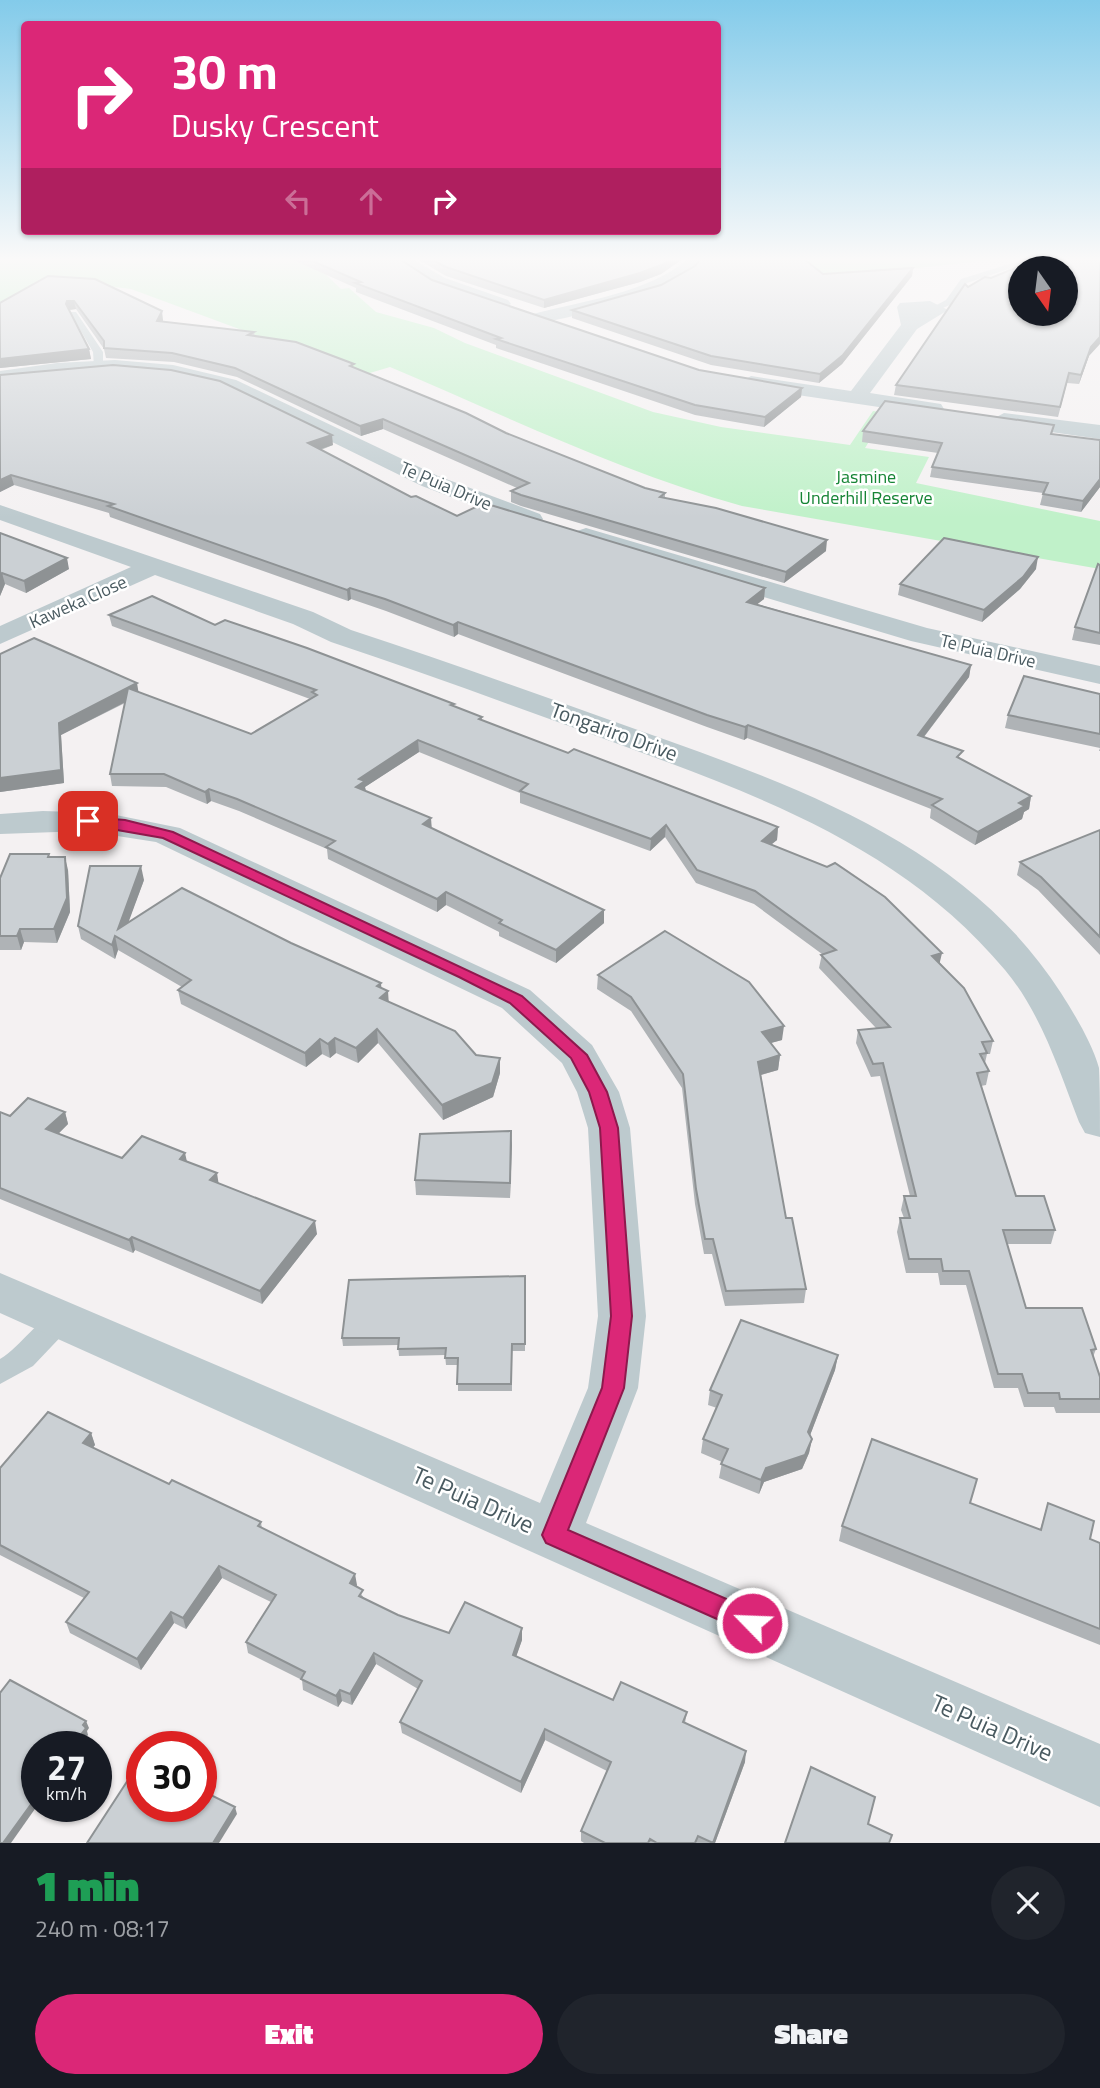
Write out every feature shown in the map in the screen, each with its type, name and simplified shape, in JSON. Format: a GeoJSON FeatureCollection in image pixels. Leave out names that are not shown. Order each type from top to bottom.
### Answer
{"type":"FeatureCollection","features":[{"type":"Feature","properties":{"kind":"street"},"geometry":{"type":"LineString","coordinates":[[856,398],[894,346]]}},
{"type":"Feature","properties":{"kind":"street","name":"Te Puia Drive"},"geometry":{"type":"LineString","coordinates":[[0,377],[99,366],[178,371],[229,384],[430,481],[558,528],[921,635],[1100,675]]}},
{"type":"Feature","properties":{"kind":"street"},"geometry":{"type":"LineString","coordinates":[[727,377],[953,412]]}},
{"type":"Feature","properties":{"kind":"street"},"geometry":{"type":"LineString","coordinates":[[980,415],[1100,432]]}},
{"type":"Feature","properties":{"kind":"street","name":"Tongariro Drive"},"geometry":{"type":"LineString","coordinates":[[0,512],[769,788],[843,821],[884,844],[943,886],[1019,961],[1055,1016],[1100,1122]]}},
{"type":"Feature","properties":{"kind":"street","name":"Kaweka Close"},"geometry":{"type":"LineString","coordinates":[[0,636],[154,566]]}},
{"type":"Feature","properties":{"kind":"street"},"geometry":{"type":"LineString","coordinates":[[0,824],[67,820],[109,822],[168,835],[516,999],[578,1055],[598,1092],[609,1128],[622,1316],[613,1388],[554,1535]]}},
{"type":"Feature","properties":{"kind":"street","name":"Te Puia Drive"},"geometry":{"type":"LineString","coordinates":[[0,1292],[1100,1776]]}},
{"type":"Feature","properties":{"kind":"lane"},"geometry":{"type":"LineString","coordinates":[[94,346],[98,352],[99,366]]}},
{"type":"Feature","properties":{"kind":"lane"},"geometry":{"type":"LineString","coordinates":[[0,1373],[24,1358],[62,1319]]}},
{"type":"Feature","properties":{"kind":"green space","name":"Jasmine Underhill Reserve"},"geometry":{"type":"Polygon","coordinates":[[[285,346],[473,346],[653,412],[721,427],[850,445],[873,411],[887,413],[865,448],[929,457],[916,483],[1100,521],[1100,569],[742,506],[608,460],[390,367],[363,375],[285,346]]]}},
{"type":"Feature","properties":{"kind":"building"},"geometry":{"type":"Polygon","coordinates":[[[0,346],[87,346],[89,349],[0,359],[0,346]]]}},
{"type":"Feature","properties":{"kind":"building"},"geometry":{"type":"Polygon","coordinates":[[[307,346],[354,364],[350,366],[466,413],[506,433],[645,488],[665,493],[660,497],[716,508],[827,540],[786,572],[521,495],[511,491],[529,483],[383,419],[360,426],[235,368],[172,353],[104,348],[307,346]]]}},
{"type":"Feature","properties":{"kind":"building"},"geometry":{"type":"Polygon","coordinates":[[[517,346],[628,346],[699,370],[802,388],[765,417],[695,405],[517,346]]]}},
{"type":"Feature","properties":{"kind":"building"},"geometry":{"type":"Polygon","coordinates":[[[681,346],[850,346],[820,374],[711,356],[681,346]]]}},
{"type":"Feature","properties":{"kind":"building"},"geometry":{"type":"Polygon","coordinates":[[[923,346],[1092,346],[1081,375],[1069,373],[1060,407],[896,385],[923,346]]]}},
{"type":"Feature","properties":{"kind":"building"},"geometry":{"type":"Polygon","coordinates":[[[113,365],[171,370],[220,381],[332,435],[308,443],[411,497],[416,496],[457,516],[484,503],[765,588],[747,602],[971,665],[918,735],[963,751],[957,757],[1031,796],[1019,803],[1025,806],[978,832],[932,805],[942,799],[748,725],[745,727],[707,715],[458,622],[453,625],[385,599],[350,588],[347,590],[108,506],[114,504],[11,475],[0,480],[0,375],[113,365]]]}},
{"type":"Feature","properties":{"kind":"building"},"geometry":{"type":"Polygon","coordinates":[[[885,401],[1054,425],[1051,434],[1100,440],[1100,479],[1083,501],[1043,494],[1048,483],[932,467],[942,443],[863,431],[885,401]]]}},
{"type":"Feature","properties":{"kind":"building"},"geometry":{"type":"Polygon","coordinates":[[[0,533],[67,558],[24,581],[2,573],[0,578],[0,533]]]}},
{"type":"Feature","properties":{"kind":"building"},"geometry":{"type":"Polygon","coordinates":[[[944,538],[1038,557],[1023,577],[984,610],[900,584],[944,538]]]}},
{"type":"Feature","properties":{"kind":"building"},"geometry":{"type":"Polygon","coordinates":[[[1098,564],[1100,565],[1100,633],[1075,627],[1098,564]]]}},
{"type":"Feature","properties":{"kind":"building"},"geometry":{"type":"Polygon","coordinates":[[[152,596],[215,625],[225,620],[307,648],[454,704],[451,705],[482,717],[479,719],[568,753],[574,749],[778,827],[762,841],[827,867],[835,863],[885,897],[942,953],[932,956],[964,988],[993,1041],[982,1042],[987,1053],[980,1054],[989,1071],[977,1073],[1016,1196],[1044,1196],[1055,1230],[1003,1230],[1026,1308],[1082,1308],[1096,1349],[1091,1350],[1100,1377],[1100,1399],[1060,1399],[1059,1393],[1028,1393],[1022,1374],[998,1374],[969,1271],[943,1271],[941,1259],[909,1259],[900,1218],[910,1218],[904,1196],[916,1196],[883,1063],[873,1064],[858,1030],[890,1027],[821,955],[836,950],[755,891],[697,870],[666,825],[651,839],[520,791],[528,784],[418,740],[359,779],[365,781],[356,787],[431,818],[423,824],[604,910],[556,950],[499,923],[502,920],[446,892],[437,899],[326,847],[335,841],[237,799],[209,789],[205,792],[164,774],[110,774],[128,688],[251,734],[317,695],[312,692],[316,690],[109,615],[152,596]]]}},
{"type":"Feature","properties":{"kind":"building"},"geometry":{"type":"Polygon","coordinates":[[[34,638],[137,683],[59,723],[61,770],[0,778],[0,654],[34,638]]]}},
{"type":"Feature","properties":{"kind":"building"},"geometry":{"type":"Polygon","coordinates":[[[1024,676],[1100,694],[1100,734],[1008,715],[1024,676]]]}},
{"type":"Feature","properties":{"kind":"building"},"geometry":{"type":"Polygon","coordinates":[[[1100,830],[1100,937],[1041,877],[1020,862],[1100,830]]]}},
{"type":"Feature","properties":{"kind":"building"},"geometry":{"type":"Polygon","coordinates":[[[10,854],[49,854],[48,857],[65,857],[67,898],[54,929],[20,929],[17,936],[0,936],[0,878],[10,854]]]}},
{"type":"Feature","properties":{"kind":"building"},"geometry":{"type":"Polygon","coordinates":[[[90,866],[141,866],[118,929],[182,888],[291,943],[381,983],[377,986],[388,991],[380,998],[455,1031],[476,1055],[500,1058],[492,1083],[442,1105],[377,1029],[356,1048],[335,1038],[328,1044],[320,1039],[305,1053],[178,990],[191,980],[115,936],[112,945],[78,926],[90,866]]]}},
{"type":"Feature","properties":{"kind":"building"},"geometry":{"type":"Polygon","coordinates":[[[665,931],[749,982],[784,1026],[762,1032],[780,1055],[758,1062],[786,1218],[792,1218],[806,1289],[726,1291],[713,1239],[705,1239],[696,1189],[683,1074],[631,997],[598,975],[665,931]]]}},
{"type":"Feature","properties":{"kind":"building"},"geometry":{"type":"Polygon","coordinates":[[[28,1098],[65,1112],[46,1129],[122,1158],[142,1136],[185,1153],[180,1159],[217,1173],[210,1180],[315,1221],[260,1291],[132,1237],[129,1240],[0,1188],[0,1112],[10,1116],[28,1098]]]}},
{"type":"Feature","properties":{"kind":"building"},"geometry":{"type":"Polygon","coordinates":[[[511,1131],[510,1183],[415,1180],[420,1134],[511,1131]]]}},
{"type":"Feature","properties":{"kind":"building"},"geometry":{"type":"Polygon","coordinates":[[[525,1276],[525,1344],[512,1344],[511,1384],[457,1384],[458,1358],[445,1358],[446,1348],[398,1349],[399,1338],[342,1338],[349,1280],[525,1276]]]}},
{"type":"Feature","properties":{"kind":"building"},"geometry":{"type":"Polygon","coordinates":[[[741,1320],[838,1355],[808,1432],[812,1439],[805,1455],[766,1468],[761,1480],[721,1464],[728,1449],[703,1439],[722,1395],[710,1390],[741,1320]]]}},
{"type":"Feature","properties":{"kind":"building"},"geometry":{"type":"Polygon","coordinates":[[[48,1412],[91,1433],[83,1443],[169,1484],[172,1480],[261,1522],[258,1526],[355,1574],[350,1583],[363,1590],[359,1596],[398,1615],[449,1633],[465,1602],[522,1628],[513,1655],[613,1700],[621,1682],[687,1712],[683,1722],[746,1751],[713,1843],[698,1836],[695,1843],[657,1843],[650,1839],[648,1843],[605,1843],[581,1831],[611,1762],[545,1729],[521,1782],[400,1722],[422,1681],[374,1653],[350,1694],[340,1690],[336,1696],[301,1679],[305,1672],[246,1642],[276,1595],[219,1566],[183,1618],[171,1612],[137,1659],[66,1622],[89,1592],[0,1545],[0,1468],[48,1412]]]}},
{"type":"Feature","properties":{"kind":"building"},"geometry":{"type":"Polygon","coordinates":[[[872,1439],[977,1479],[970,1503],[1041,1530],[1048,1503],[1094,1521],[1090,1539],[1100,1543],[1100,1629],[842,1526],[872,1439]]]}},
{"type":"Feature","properties":{"kind":"building"},"geometry":{"type":"Polygon","coordinates":[[[10,1680],[86,1721],[84,1731],[21,1731],[21,1818],[3,1843],[0,1843],[0,1693],[10,1680]]]}},
{"type":"Feature","properties":{"kind":"building"},"geometry":{"type":"Polygon","coordinates":[[[811,1767],[875,1797],[868,1824],[892,1835],[889,1843],[785,1843],[811,1767]]]}},
{"type":"Feature","properties":{"kind":"building"},"geometry":{"type":"Polygon","coordinates":[[[126,1783],[126,1822],[217,1822],[217,1798],[235,1807],[213,1843],[87,1843],[101,1822],[112,1822],[112,1805],[126,1783]]]}},
{"type":"Feature","properties":{"kind":"route"},"geometry":{"type":"LineString","coordinates":[[88,821],[109,822],[168,835],[212,853],[465,973],[516,999],[547,1024],[578,1055],[598,1092],[609,1128],[622,1316],[613,1388],[554,1535],[752,1623]]}}]}
